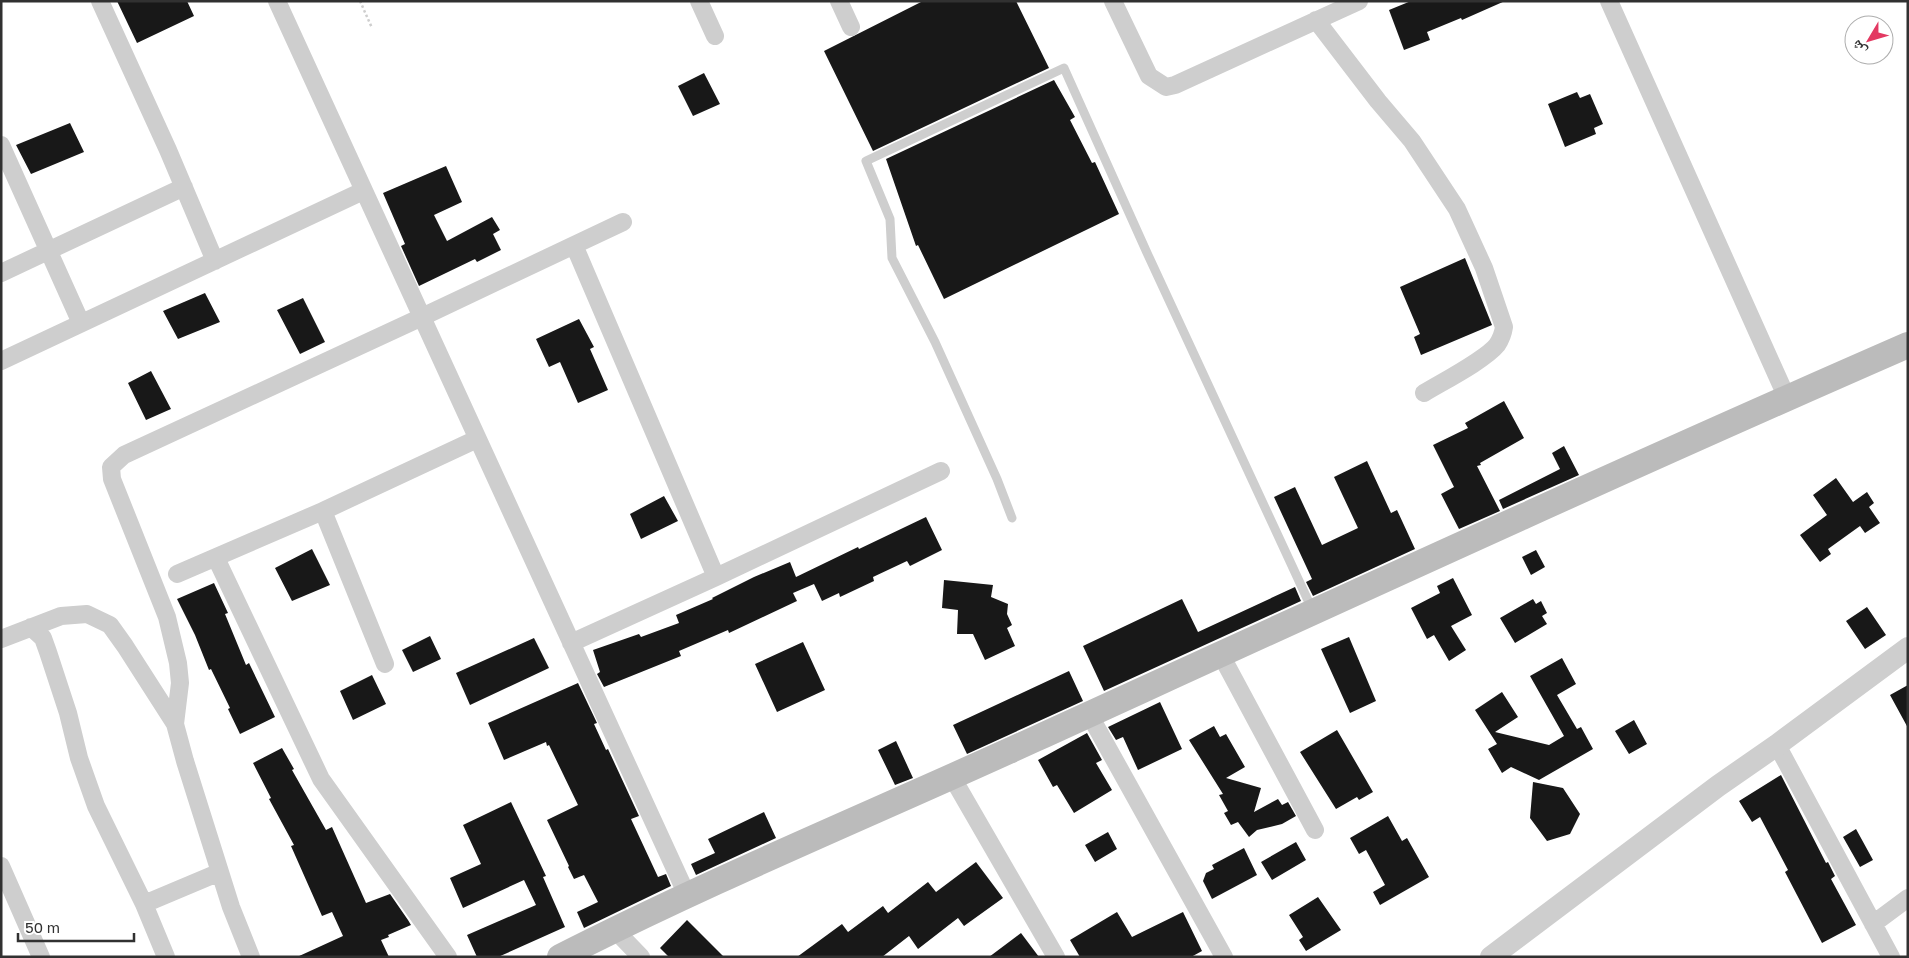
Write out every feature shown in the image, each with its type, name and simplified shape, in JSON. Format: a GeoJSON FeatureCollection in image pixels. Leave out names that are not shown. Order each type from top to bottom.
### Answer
{"type":"FeatureCollection","features":[{"type":"Feature","properties":{"kind":"main road"},"geometry":{"type":"LineString","coordinates":[[560,957],[687,895],[952,777],[1786,398],[1908,345]]}},
{"type":"Feature","properties":{"kind":"street"},"geometry":{"type":"LineString","coordinates":[[100,1],[184,187],[215,261]]}},
{"type":"Feature","properties":{"kind":"street"},"geometry":{"type":"LineString","coordinates":[[277,1],[687,895]]}},
{"type":"Feature","properties":{"kind":"street"},"geometry":{"type":"LineString","coordinates":[[699,1],[715,36]]}},
{"type":"Feature","properties":{"kind":"street"},"geometry":{"type":"LineString","coordinates":[[839,1],[851,27]]}},
{"type":"Feature","properties":{"kind":"street"},"geometry":{"type":"LineString","coordinates":[[1113,1],[1149,76],[1166,87],[1359,1]]}},
{"type":"Feature","properties":{"kind":"street"},"geometry":{"type":"LineString","coordinates":[[1609,1],[1786,398]]}},
{"type":"Feature","properties":{"kind":"street"},"geometry":{"type":"LineString","coordinates":[[1316,20],[1378,101],[1412,141],[1457,209],[1484,268],[1504,327],[1502,336],[1496,346],[1424,393]]}},
{"type":"Feature","properties":{"kind":"street"},"geometry":{"type":"LineString","coordinates":[[1,145],[81,323]]}},
{"type":"Feature","properties":{"kind":"street"},"geometry":{"type":"LineString","coordinates":[[1,273],[184,187]]}},
{"type":"Feature","properties":{"kind":"street"},"geometry":{"type":"LineString","coordinates":[[1,361],[363,191]]}},
{"type":"Feature","properties":{"kind":"street"},"geometry":{"type":"LineString","coordinates":[[175,724],[180,684],[178,663],[167,617],[112,479],[111,467],[124,456],[422,318],[623,222]]}},
{"type":"Feature","properties":{"kind":"street"},"geometry":{"type":"LineString","coordinates":[[574,245],[716,577]]}},
{"type":"Feature","properties":{"kind":"street"},"geometry":{"type":"LineString","coordinates":[[177,574],[323,511],[477,439]]}},
{"type":"Feature","properties":{"kind":"street"},"geometry":{"type":"LineString","coordinates":[[571,643],[941,471]]}},
{"type":"Feature","properties":{"kind":"street"},"geometry":{"type":"LineString","coordinates":[[323,511],[385,664]]}},
{"type":"Feature","properties":{"kind":"street"},"geometry":{"type":"LineString","coordinates":[[216,558],[321,780],[448,957]]}},
{"type":"Feature","properties":{"kind":"street"},"geometry":{"type":"LineString","coordinates":[[1,639],[61,616],[88,614],[110,625],[175,724],[247,955]]}},
{"type":"Feature","properties":{"kind":"street"},"geometry":{"type":"LineString","coordinates":[[31,627],[43,638],[68,713],[79,758],[96,806],[110,838],[144,904],[166,957]]}},
{"type":"Feature","properties":{"kind":"street"},"geometry":{"type":"LineString","coordinates":[[1492,957],[1718,786],[1908,648]]}},
{"type":"Feature","properties":{"kind":"street"},"geometry":{"type":"LineString","coordinates":[[1221,655],[1314,830]]}},
{"type":"Feature","properties":{"kind":"street"},"geometry":{"type":"LineString","coordinates":[[1089,714],[1224,957]]}},
{"type":"Feature","properties":{"kind":"street"},"geometry":{"type":"LineString","coordinates":[[1777,745],[1891,957]]}},
{"type":"Feature","properties":{"kind":"street"},"geometry":{"type":"LineString","coordinates":[[952,777],[1056,957]]}},
{"type":"Feature","properties":{"kind":"street"},"geometry":{"type":"LineString","coordinates":[[1,866],[41,957]]}},
{"type":"Feature","properties":{"kind":"street"},"geometry":{"type":"LineString","coordinates":[[144,904],[220,872]]}},
{"type":"Feature","properties":{"kind":"street"},"geometry":{"type":"LineString","coordinates":[[1873,924],[1908,898]]}},
{"type":"Feature","properties":{"kind":"street"},"geometry":{"type":"LineString","coordinates":[[614,930],[641,957]]}},
{"type":"Feature","properties":{"kind":"lane"},"geometry":{"type":"LineString","coordinates":[[1012,518],[997,479],[939,351],[892,258],[890,219],[866,161],[1064,68],[1148,255],[1314,612]]}},
{"type":"Feature","properties":{"kind":"path"},"geometry":{"type":"LineString","coordinates":[[360,1],[372,28]]}},
{"type":"Feature","properties":{"kind":"building"},"geometry":{"type":"Polygon","coordinates":[[[117,1],[187,1],[194,16],[137,43],[117,1]]]}},
{"type":"Feature","properties":{"kind":"building"},"geometry":{"type":"Polygon","coordinates":[[[923,1],[1016,1],[1049,68],[873,151],[824,51],[923,1]]]}},
{"type":"Feature","properties":{"kind":"building"},"geometry":{"type":"Polygon","coordinates":[[[1411,1],[1505,1],[1462,20],[1461,18],[1427,32],[1430,40],[1404,50],[1389,10],[1411,1]]]}},
{"type":"Feature","properties":{"kind":"building"},"geometry":{"type":"Polygon","coordinates":[[[704,73],[720,104],[693,116],[678,86],[704,73]]]}},
{"type":"Feature","properties":{"kind":"building"},"geometry":{"type":"Polygon","coordinates":[[[1054,80],[1075,117],[1070,120],[1092,163],[1095,162],[1119,214],[944,299],[918,245],[916,246],[886,159],[1054,80]]]}},
{"type":"Feature","properties":{"kind":"building"},"geometry":{"type":"Polygon","coordinates":[[[1577,92],[1580,98],[1590,94],[1603,124],[1594,128],[1596,134],[1565,147],[1548,104],[1577,92]]]}},
{"type":"Feature","properties":{"kind":"building"},"geometry":{"type":"Polygon","coordinates":[[[70,123],[84,152],[31,174],[16,145],[70,123]]]}},
{"type":"Feature","properties":{"kind":"building"},"geometry":{"type":"Polygon","coordinates":[[[446,166],[462,202],[434,215],[447,241],[492,217],[500,230],[493,234],[501,250],[477,262],[475,259],[419,286],[401,246],[405,244],[383,193],[446,166]]]}},
{"type":"Feature","properties":{"kind":"building"},"geometry":{"type":"Polygon","coordinates":[[[1465,258],[1492,325],[1421,355],[1414,337],[1420,334],[1400,287],[1465,258]]]}},
{"type":"Feature","properties":{"kind":"building"},"geometry":{"type":"Polygon","coordinates":[[[205,293],[220,322],[178,339],[163,311],[205,293]]]}},
{"type":"Feature","properties":{"kind":"building"},"geometry":{"type":"Polygon","coordinates":[[[303,298],[325,342],[300,354],[277,310],[303,298]]]}},
{"type":"Feature","properties":{"kind":"building"},"geometry":{"type":"Polygon","coordinates":[[[579,319],[594,347],[590,349],[608,390],[578,403],[560,362],[549,367],[536,339],[579,319]]]}},
{"type":"Feature","properties":{"kind":"building"},"geometry":{"type":"Polygon","coordinates":[[[151,371],[171,409],[146,420],[128,383],[151,371]]]}},
{"type":"Feature","properties":{"kind":"building"},"geometry":{"type":"Polygon","coordinates":[[[1504,401],[1524,438],[1477,466],[1500,511],[1459,529],[1441,494],[1454,487],[1433,445],[1468,428],[1465,423],[1504,401]]]}},
{"type":"Feature","properties":{"kind":"building"},"geometry":{"type":"Polygon","coordinates":[[[1564,446],[1579,475],[1503,509],[1499,500],[1560,469],[1552,453],[1564,446]]]}},
{"type":"Feature","properties":{"kind":"building"},"geometry":{"type":"Polygon","coordinates":[[[1367,461],[1391,513],[1397,510],[1415,549],[1313,596],[1306,582],[1312,579],[1274,497],[1295,487],[1322,545],[1358,528],[1334,477],[1367,461]]]}},
{"type":"Feature","properties":{"kind":"building"},"geometry":{"type":"Polygon","coordinates":[[[1836,478],[1853,502],[1867,492],[1874,503],[1869,507],[1880,523],[1865,533],[1860,526],[1828,549],[1831,554],[1820,562],[1800,535],[1827,515],[1813,495],[1836,478]]]}},
{"type":"Feature","properties":{"kind":"building"},"geometry":{"type":"Polygon","coordinates":[[[664,496],[678,521],[641,539],[630,514],[664,496]]]}},
{"type":"Feature","properties":{"kind":"building"},"geometry":{"type":"Polygon","coordinates":[[[926,517],[942,550],[910,566],[907,561],[873,577],[874,581],[840,597],[839,593],[822,601],[814,584],[793,593],[797,601],[729,633],[728,630],[679,651],[681,656],[604,687],[597,674],[600,672],[593,650],[639,634],[641,637],[679,623],[676,615],[713,599],[754,577],[790,562],[796,577],[926,517]]]}},
{"type":"Feature","properties":{"kind":"building"},"geometry":{"type":"Polygon","coordinates":[[[312,549],[330,585],[292,601],[275,568],[312,549]]]}},
{"type":"Feature","properties":{"kind":"building"},"geometry":{"type":"Polygon","coordinates":[[[1536,550],[1545,567],[1531,575],[1522,557],[1536,550]]]}},
{"type":"Feature","properties":{"kind":"building"},"geometry":{"type":"Polygon","coordinates":[[[1453,578],[1472,615],[1451,626],[1466,650],[1449,661],[1434,635],[1427,639],[1411,608],[1440,593],[1437,586],[1453,578]]]}},
{"type":"Feature","properties":{"kind":"building"},"geometry":{"type":"Polygon","coordinates":[[[944,580],[993,585],[991,597],[1008,604],[1007,614],[1012,625],[1007,628],[1015,646],[985,660],[973,634],[957,634],[958,610],[942,608],[944,580]]]}},
{"type":"Feature","properties":{"kind":"building"},"geometry":{"type":"Polygon","coordinates":[[[214,583],[228,613],[225,614],[246,665],[249,663],[275,717],[240,734],[228,709],[230,708],[211,669],[209,670],[195,635],[177,599],[214,583]]]}},
{"type":"Feature","properties":{"kind":"building"},"geometry":{"type":"Polygon","coordinates":[[[1295,587],[1301,601],[1104,691],[1083,646],[1182,599],[1198,632],[1295,587]]]}},
{"type":"Feature","properties":{"kind":"building"},"geometry":{"type":"Polygon","coordinates":[[[1533,599],[1536,604],[1541,601],[1547,613],[1542,616],[1547,624],[1515,643],[1500,618],[1533,599]]]}},
{"type":"Feature","properties":{"kind":"building"},"geometry":{"type":"Polygon","coordinates":[[[1867,607],[1886,635],[1865,649],[1846,621],[1867,607]]]}},
{"type":"Feature","properties":{"kind":"building"},"geometry":{"type":"Polygon","coordinates":[[[430,636],[441,659],[413,672],[402,650],[430,636]]]}},
{"type":"Feature","properties":{"kind":"building"},"geometry":{"type":"Polygon","coordinates":[[[1349,637],[1376,701],[1350,713],[1321,649],[1349,637]]]}},
{"type":"Feature","properties":{"kind":"building"},"geometry":{"type":"Polygon","coordinates":[[[534,638],[549,668],[470,705],[456,673],[534,638]]]}},
{"type":"Feature","properties":{"kind":"building"},"geometry":{"type":"Polygon","coordinates":[[[803,642],[825,690],[777,712],[755,664],[803,642]]]}},
{"type":"Feature","properties":{"kind":"building"},"geometry":{"type":"Polygon","coordinates":[[[1562,658],[1576,684],[1557,695],[1577,729],[1581,727],[1593,749],[1539,780],[1511,767],[1502,773],[1488,749],[1497,744],[1475,710],[1502,692],[1518,717],[1495,732],[1549,745],[1564,736],[1530,676],[1562,658]]]}},
{"type":"Feature","properties":{"kind":"building"},"geometry":{"type":"Polygon","coordinates":[[[1069,671],[1083,701],[967,754],[953,725],[1069,671]]]}},
{"type":"Feature","properties":{"kind":"building"},"geometry":{"type":"Polygon","coordinates":[[[372,675],[386,704],[353,720],[340,691],[372,675]]]}},
{"type":"Feature","properties":{"kind":"building"},"geometry":{"type":"Polygon","coordinates":[[[578,683],[597,723],[594,724],[606,750],[608,749],[639,816],[631,819],[658,877],[666,874],[671,886],[584,928],[577,912],[598,902],[584,875],[574,879],[547,820],[578,805],[546,742],[504,760],[488,723],[578,683]]]}},
{"type":"Feature","properties":{"kind":"building"},"geometry":{"type":"Polygon","coordinates":[[[1908,685],[1908,728],[1890,695],[1908,685]]]}},
{"type":"Feature","properties":{"kind":"building"},"geometry":{"type":"Polygon","coordinates":[[[1160,702],[1182,749],[1138,770],[1123,737],[1116,740],[1108,727],[1160,702]]]}},
{"type":"Feature","properties":{"kind":"building"},"geometry":{"type":"Polygon","coordinates":[[[1634,720],[1647,744],[1629,754],[1615,731],[1634,720]]]}},
{"type":"Feature","properties":{"kind":"building"},"geometry":{"type":"Polygon","coordinates":[[[1214,726],[1220,737],[1226,734],[1245,767],[1226,778],[1261,788],[1254,812],[1278,799],[1282,805],[1288,802],[1296,816],[1282,824],[1257,830],[1249,837],[1238,822],[1231,825],[1224,813],[1228,811],[1219,795],[1223,794],[1189,740],[1214,726]]]}},
{"type":"Feature","properties":{"kind":"building"},"geometry":{"type":"Polygon","coordinates":[[[1337,730],[1373,792],[1359,800],[1357,797],[1336,809],[1300,752],[1337,730]]]}},
{"type":"Feature","properties":{"kind":"building"},"geometry":{"type":"Polygon","coordinates":[[[1087,733],[1102,760],[1096,763],[1112,790],[1074,813],[1057,785],[1053,787],[1038,760],[1087,733]]]}},
{"type":"Feature","properties":{"kind":"building"},"geometry":{"type":"Polygon","coordinates":[[[896,741],[913,778],[895,785],[878,750],[896,741]]]}},
{"type":"Feature","properties":{"kind":"building"},"geometry":{"type":"Polygon","coordinates":[[[282,748],[294,769],[292,770],[326,830],[332,827],[366,903],[390,894],[411,925],[381,940],[389,957],[297,957],[343,936],[332,912],[322,916],[291,846],[294,845],[269,799],[271,798],[253,763],[282,748]]]}},
{"type":"Feature","properties":{"kind":"building"},"geometry":{"type":"Polygon","coordinates":[[[1781,775],[1826,863],[1828,862],[1835,876],[1831,879],[1856,925],[1822,943],[1785,872],[1788,870],[1760,817],[1752,822],[1739,801],[1781,775]]]}},
{"type":"Feature","properties":{"kind":"building"},"geometry":{"type":"Polygon","coordinates":[[[1533,782],[1563,788],[1580,814],[1570,834],[1547,841],[1530,818],[1533,782]]]}},
{"type":"Feature","properties":{"kind":"building"},"geometry":{"type":"Polygon","coordinates":[[[511,802],[546,876],[543,877],[565,927],[498,957],[477,957],[467,935],[536,905],[524,880],[463,908],[450,878],[481,864],[463,825],[511,802]]]}},
{"type":"Feature","properties":{"kind":"building"},"geometry":{"type":"Polygon","coordinates":[[[764,812],[776,838],[696,875],[691,864],[715,853],[708,839],[764,812]]]}},
{"type":"Feature","properties":{"kind":"building"},"geometry":{"type":"Polygon","coordinates":[[[1388,816],[1402,841],[1407,838],[1429,877],[1380,905],[1373,892],[1385,885],[1366,850],[1359,854],[1350,838],[1388,816]]]}},
{"type":"Feature","properties":{"kind":"building"},"geometry":{"type":"Polygon","coordinates":[[[1856,829],[1873,860],[1860,867],[1843,837],[1856,829]]]}},
{"type":"Feature","properties":{"kind":"building"},"geometry":{"type":"Polygon","coordinates":[[[1108,832],[1117,849],[1095,862],[1085,845],[1108,832]]]}},
{"type":"Feature","properties":{"kind":"building"},"geometry":{"type":"Polygon","coordinates":[[[1296,842],[1306,860],[1272,880],[1261,862],[1296,842]]]}},
{"type":"Feature","properties":{"kind":"building"},"geometry":{"type":"Polygon","coordinates":[[[1244,848],[1257,875],[1212,899],[1203,881],[1206,873],[1214,869],[1212,865],[1244,848]]]}},
{"type":"Feature","properties":{"kind":"building"},"geometry":{"type":"Polygon","coordinates":[[[976,862],[1003,898],[964,926],[958,918],[918,949],[909,936],[882,957],[797,957],[842,924],[848,932],[883,906],[888,913],[928,882],[936,892],[976,862]]]}},
{"type":"Feature","properties":{"kind":"building"},"geometry":{"type":"Polygon","coordinates":[[[1318,897],[1341,930],[1306,951],[1299,940],[1303,937],[1289,915],[1318,897]]]}},
{"type":"Feature","properties":{"kind":"building"},"geometry":{"type":"Polygon","coordinates":[[[1117,912],[1132,937],[1183,912],[1202,951],[1191,957],[1080,957],[1070,940],[1117,912]]]}},
{"type":"Feature","properties":{"kind":"building"},"geometry":{"type":"Polygon","coordinates":[[[687,920],[724,957],[669,957],[660,948],[687,920]]]}},
{"type":"Feature","properties":{"kind":"building"},"geometry":{"type":"Polygon","coordinates":[[[1021,933],[1039,957],[989,957],[1021,933]]]}}]}
